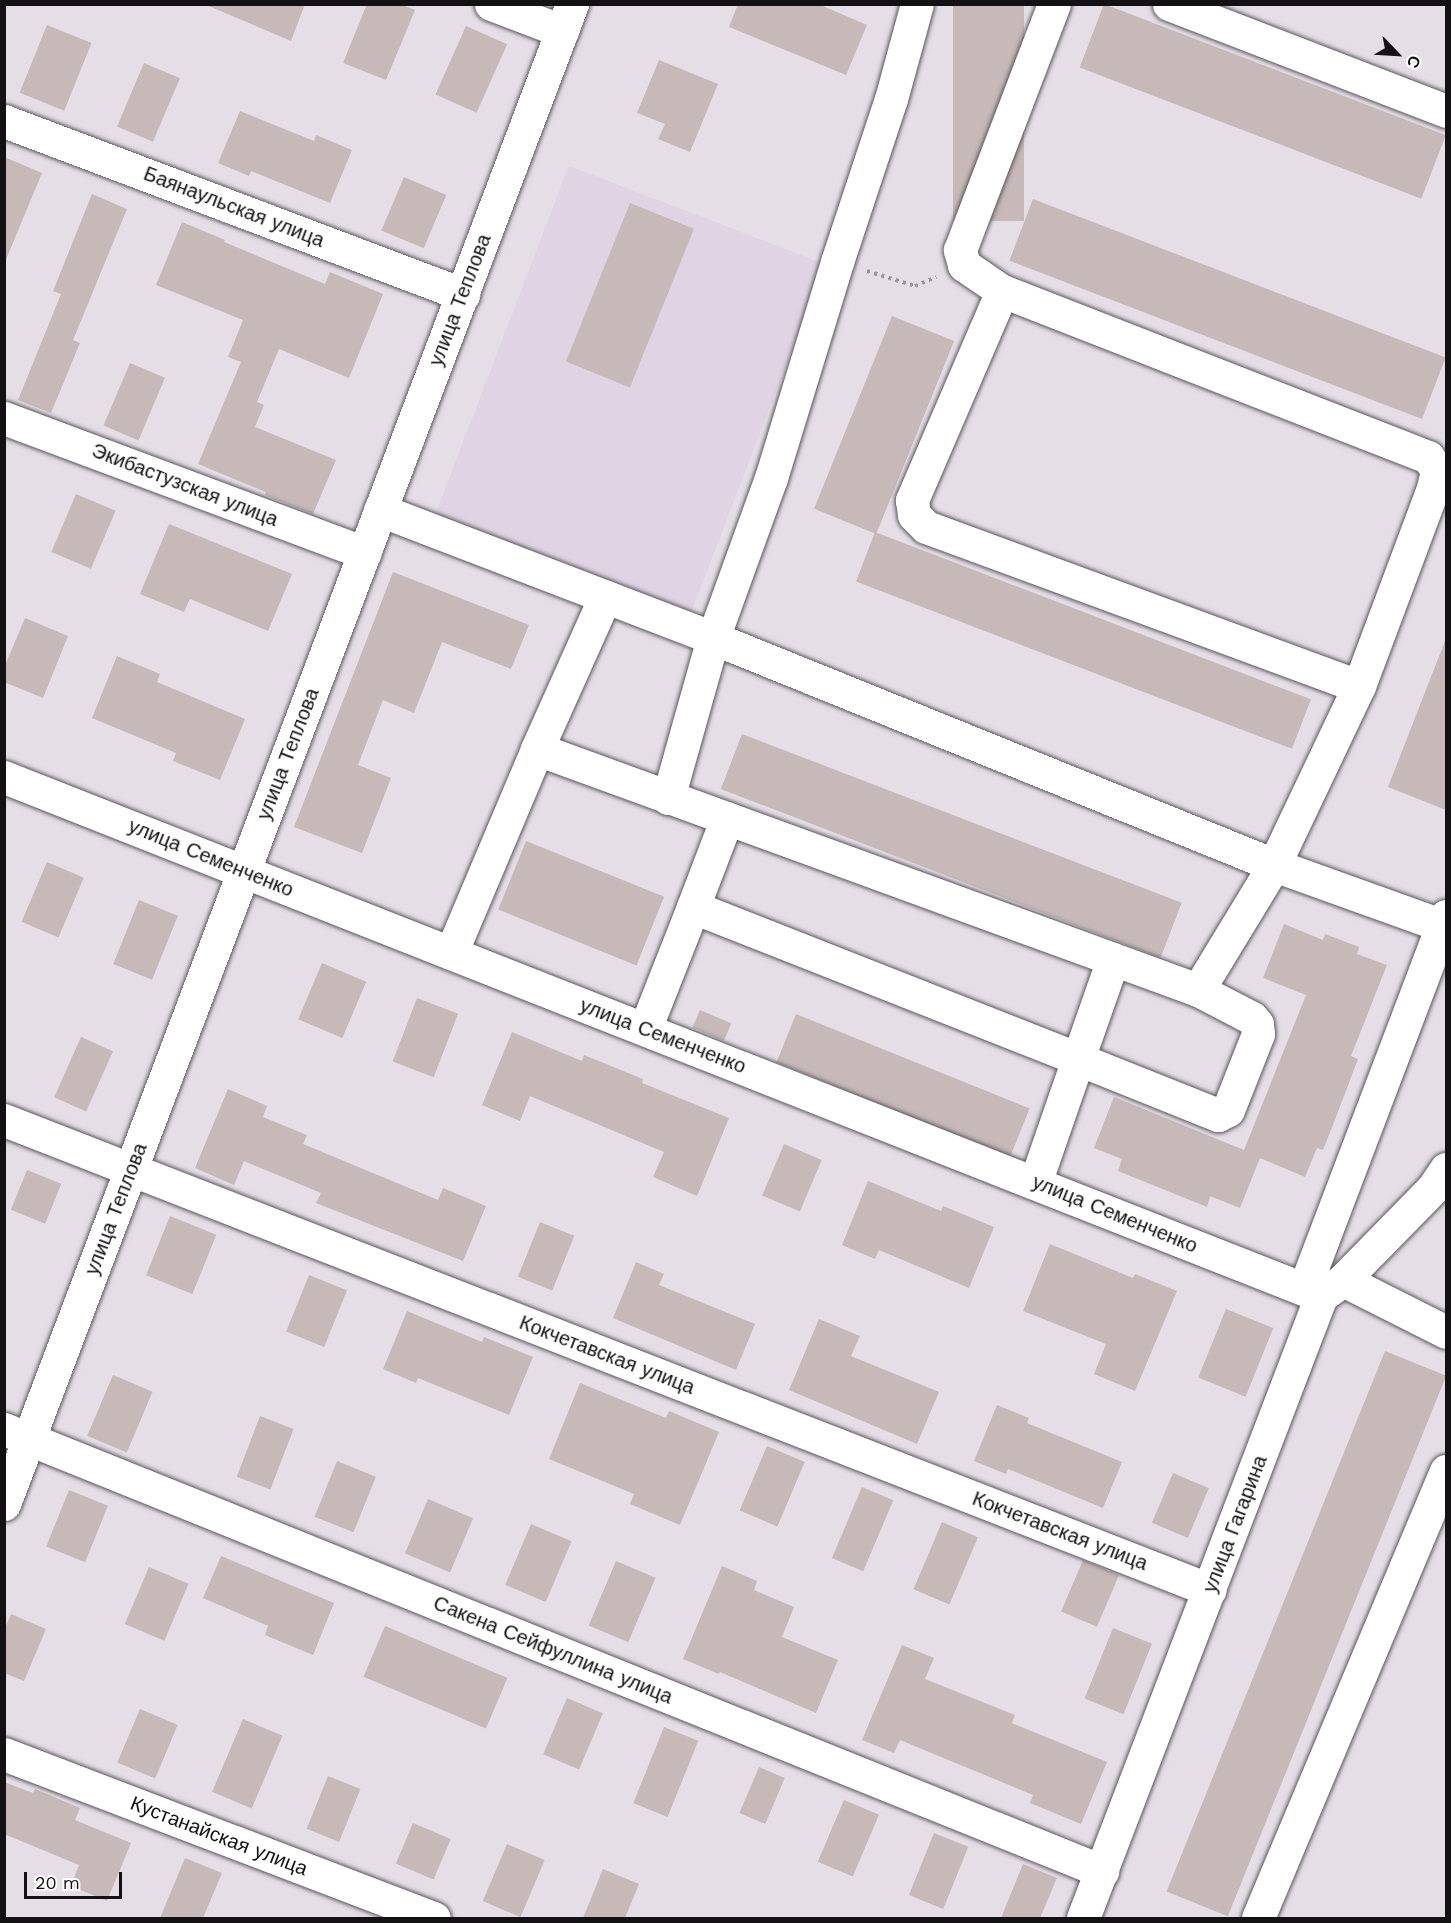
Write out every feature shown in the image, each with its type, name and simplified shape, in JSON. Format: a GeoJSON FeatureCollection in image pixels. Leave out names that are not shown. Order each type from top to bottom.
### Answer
{"type":"FeatureCollection","features":[{"type":"Feature","properties":{"kind":"street"},"geometry":{"type":"LineString","coordinates":[[491,4],[567,18]]}},
{"type":"Feature","properties":{"kind":"street"},"geometry":{"type":"LineString","coordinates":[[668,798],[713,638],[771,478],[837,262],[891,99],[917,4]]}},
{"type":"Feature","properties":{"kind":"street"},"geometry":{"type":"LineString","coordinates":[[1054,4],[960,250],[964,265],[1002,291],[1428,456],[1437,470],[1433,488],[1359,686],[1274,865],[1198,990]]}},
{"type":"Feature","properties":{"kind":"street"},"geometry":{"type":"LineString","coordinates":[[1169,4],[1446,111]]}},
{"type":"Feature","properties":{"kind":"street","name":"улица Теплова"},"geometry":{"type":"LineString","coordinates":[[4,1504],[17,1434],[131,1170],[567,18]]}},
{"type":"Feature","properties":{"kind":"street","name":"Баянаульская улица"},"geometry":{"type":"LineString","coordinates":[[4,121],[463,294]]}},
{"type":"Feature","properties":{"kind":"street"},"geometry":{"type":"LineString","coordinates":[[1002,291],[912,500],[914,515],[926,527],[1359,686]]}},
{"type":"Feature","properties":{"kind":"street","name":"Экибастузская улица"},"geometry":{"type":"LineString","coordinates":[[4,418],[365,553]]}},
{"type":"Feature","properties":{"kind":"street"},"geometry":{"type":"LineString","coordinates":[[380,510],[713,638],[1274,865],[1445,923],[1323,1288]]}},
{"type":"Feature","properties":{"kind":"street"},"geometry":{"type":"LineString","coordinates":[[451,953],[537,749],[605,597]]}},
{"type":"Feature","properties":{"kind":"street"},"geometry":{"type":"LineString","coordinates":[[537,749],[1198,990],[1252,1018],[1257,1024],[1258,1034],[1228,1110],[1218,1115],[693,908]]}},
{"type":"Feature","properties":{"kind":"street","name":"улица Семенченко"},"geometry":{"type":"LineString","coordinates":[[4,777],[1035,1183],[1446,1332]]}},
{"type":"Feature","properties":{"kind":"street"},"geometry":{"type":"LineString","coordinates":[[645,1029],[727,818]]}},
{"type":"Feature","properties":{"kind":"street"},"geometry":{"type":"LineString","coordinates":[[1035,1183],[1113,959]]}},
{"type":"Feature","properties":{"kind":"street","name":"Кокчетавская улица"},"geometry":{"type":"LineString","coordinates":[[4,1120],[1210,1590]]}},
{"type":"Feature","properties":{"kind":"street","name":"улица Гагарина"},"geometry":{"type":"LineString","coordinates":[[1083,1918],[1210,1590],[1323,1288],[1433,1188],[1446,1169]]}},
{"type":"Feature","properties":{"kind":"street","name":"Сакена Сейфуллина улица"},"geometry":{"type":"LineString","coordinates":[[17,1434],[1102,1871]]}},
{"type":"Feature","properties":{"kind":"street"},"geometry":{"type":"LineString","coordinates":[[1258,1918],[1446,1471]]}},
{"type":"Feature","properties":{"kind":"street","name":"Кустанайская улица"},"geometry":{"type":"LineString","coordinates":[[4,1754],[434,1918]]}},
{"type":"Feature","properties":{"kind":"path"},"geometry":{"type":"LineString","coordinates":[[837,262],[915,286],[964,265]]}},
{"type":"Feature","properties":{"kind":"shaded area"},"geometry":{"type":"Polygon","coordinates":[[[569,166],[825,264],[690,615],[434,517],[569,166]]]}},
{"type":"Feature","properties":{"kind":"building"},"geometry":{"type":"Polygon","coordinates":[[[204,4],[305,4],[291,41],[204,4]]]}},
{"type":"Feature","properties":{"kind":"building"},"geometry":{"type":"Polygon","coordinates":[[[367,4],[400,4],[415,10],[386,80],[343,63],[367,4]]]}},
{"type":"Feature","properties":{"kind":"building"},"geometry":{"type":"Polygon","coordinates":[[[738,4],[818,4],[867,25],[846,75],[729,27],[738,4]]]}},
{"type":"Feature","properties":{"kind":"building"},"geometry":{"type":"Polygon","coordinates":[[[953,4],[1024,4],[1024,221],[953,221],[953,4]]]}},
{"type":"Feature","properties":{"kind":"building"},"geometry":{"type":"Polygon","coordinates":[[[1104,4],[1446,135],[1421,199],[1080,67],[1104,4]]]}},
{"type":"Feature","properties":{"kind":"building"},"geometry":{"type":"Polygon","coordinates":[[[47,25],[92,43],[64,111],[20,93],[47,25]]]}},
{"type":"Feature","properties":{"kind":"building"},"geometry":{"type":"Polygon","coordinates":[[[466,26],[507,44],[477,113],[435,95],[466,26]]]}},
{"type":"Feature","properties":{"kind":"building"},"geometry":{"type":"Polygon","coordinates":[[[659,60],[718,84],[690,152],[658,139],[665,124],[637,113],[659,60]]]}},
{"type":"Feature","properties":{"kind":"building"},"geometry":{"type":"Polygon","coordinates":[[[144,63],[180,78],[153,142],[117,127],[144,63]]]}},
{"type":"Feature","properties":{"kind":"building"},"geometry":{"type":"Polygon","coordinates":[[[240,111],[314,141],[316,135],[352,150],[330,203],[251,171],[249,176],[218,163],[240,111]]]}},
{"type":"Feature","properties":{"kind":"building"},"geometry":{"type":"Polygon","coordinates":[[[4,157],[42,173],[5,262],[4,262],[4,157]]]}},
{"type":"Feature","properties":{"kind":"building"},"geometry":{"type":"Polygon","coordinates":[[[404,177],[446,195],[424,248],[381,230],[404,177]]]}},
{"type":"Feature","properties":{"kind":"building"},"geometry":{"type":"Polygon","coordinates":[[[92,194],[127,209],[73,340],[80,343],[51,413],[18,400],[61,294],[53,291],[92,194]]]}},
{"type":"Feature","properties":{"kind":"building"},"geometry":{"type":"Polygon","coordinates":[[[1033,199],[1446,357],[1422,419],[1009,261],[1033,199]]]}},
{"type":"Feature","properties":{"kind":"building"},"geometry":{"type":"Polygon","coordinates":[[[630,203],[694,229],[630,387],[566,362],[630,203]]]}},
{"type":"Feature","properties":{"kind":"building"},"geometry":{"type":"Polygon","coordinates":[[[182,222],[325,284],[330,272],[383,294],[349,378],[279,349],[257,402],[264,405],[255,427],[336,460],[313,514],[198,464],[241,362],[228,357],[243,320],[156,285],[182,222]]]}},
{"type":"Feature","properties":{"kind":"building"},"geometry":{"type":"Polygon","coordinates":[[[892,316],[954,341],[876,534],[814,509],[892,316]]]}},
{"type":"Feature","properties":{"kind":"building"},"geometry":{"type":"Polygon","coordinates":[[[130,363],[165,378],[138,440],[103,426],[130,363]]]}},
{"type":"Feature","properties":{"kind":"building"},"geometry":{"type":"Polygon","coordinates":[[[76,494],[116,511],[91,569],[51,552],[76,494]]]}},
{"type":"Feature","properties":{"kind":"building"},"geometry":{"type":"Polygon","coordinates":[[[169,524],[292,574],[268,631],[190,599],[184,612],[140,594],[169,524]]]}},
{"type":"Feature","properties":{"kind":"building"},"geometry":{"type":"Polygon","coordinates":[[[875,532],[1311,699],[1292,749],[856,581],[875,532]]]}},
{"type":"Feature","properties":{"kind":"building"},"geometry":{"type":"Polygon","coordinates":[[[393,572],[529,625],[511,669],[442,642],[414,713],[383,700],[358,765],[391,778],[362,853],[294,827],[393,572]]]}},
{"type":"Feature","properties":{"kind":"building"},"geometry":{"type":"Polygon","coordinates":[[[25,618],[68,636],[43,698],[4,682],[4,668],[25,618]]]}},
{"type":"Feature","properties":{"kind":"building"},"geometry":{"type":"Polygon","coordinates":[[[1446,642],[1446,810],[1388,787],[1446,642]]]}},
{"type":"Feature","properties":{"kind":"building"},"geometry":{"type":"Polygon","coordinates":[[[117,656],[160,674],[157,682],[245,719],[220,780],[173,761],[176,753],[92,718],[117,656]]]}},
{"type":"Feature","properties":{"kind":"building"},"geometry":{"type":"Polygon","coordinates":[[[742,734],[1182,903],[1161,958],[721,789],[742,734]]]}},
{"type":"Feature","properties":{"kind":"building"},"geometry":{"type":"Polygon","coordinates":[[[526,841],[664,897],[636,965],[498,910],[526,841]]]}},
{"type":"Feature","properties":{"kind":"building"},"geometry":{"type":"Polygon","coordinates":[[[47,862],[84,878],[58,937],[22,922],[47,862]]]}},
{"type":"Feature","properties":{"kind":"building"},"geometry":{"type":"Polygon","coordinates":[[[139,900],[178,916],[152,980],[113,964],[139,900]]]}},
{"type":"Feature","properties":{"kind":"building"},"geometry":{"type":"Polygon","coordinates":[[[1284,924],[1323,940],[1325,934],[1359,947],[1357,954],[1387,965],[1351,1056],[1358,1059],[1336,1117],[1323,1150],[1317,1148],[1305,1177],[1260,1158],[1240,1208],[1210,1196],[1207,1207],[1118,1171],[1122,1159],[1094,1148],[1114,1097],[1244,1150],[1306,995],[1263,978],[1284,924]]]}},
{"type":"Feature","properties":{"kind":"building"},"geometry":{"type":"Polygon","coordinates":[[[322,963],[366,982],[342,1038],[298,1019],[322,963]]]}},
{"type":"Feature","properties":{"kind":"building"},"geometry":{"type":"Polygon","coordinates":[[[417,998],[458,1014],[434,1077],[393,1061],[417,998]]]}},
{"type":"Feature","properties":{"kind":"building"},"geometry":{"type":"Polygon","coordinates":[[[700,1010],[731,1023],[724,1041],[693,1027],[700,1010]]]}},
{"type":"Feature","properties":{"kind":"building"},"geometry":{"type":"Polygon","coordinates":[[[796,1014],[1030,1108],[1010,1157],[777,1062],[796,1014]]]}},
{"type":"Feature","properties":{"kind":"building"},"geometry":{"type":"Polygon","coordinates":[[[512,1032],[582,1061],[584,1055],[643,1079],[642,1083],[729,1118],[697,1196],[653,1177],[664,1152],[530,1096],[520,1121],[482,1105],[512,1032]]]}},
{"type":"Feature","properties":{"kind":"building"},"geometry":{"type":"Polygon","coordinates":[[[81,1037],[113,1051],[86,1112],[54,1097],[81,1037]]]}},
{"type":"Feature","properties":{"kind":"building"},"geometry":{"type":"Polygon","coordinates":[[[228,1089],[267,1106],[263,1117],[307,1135],[303,1144],[438,1200],[443,1188],[486,1206],[463,1261],[316,1203],[321,1193],[244,1161],[234,1185],[195,1168],[228,1089]]]}},
{"type":"Feature","properties":{"kind":"building"},"geometry":{"type":"Polygon","coordinates":[[[784,1144],[822,1160],[800,1212],[762,1196],[784,1144]]]}},
{"type":"Feature","properties":{"kind":"building"},"geometry":{"type":"Polygon","coordinates":[[[27,1170],[61,1184],[45,1224],[11,1210],[27,1170]]]}},
{"type":"Feature","properties":{"kind":"building"},"geometry":{"type":"Polygon","coordinates":[[[868,1181],[941,1211],[943,1206],[994,1227],[969,1288],[879,1250],[875,1259],[842,1245],[868,1181]]]}},
{"type":"Feature","properties":{"kind":"building"},"geometry":{"type":"Polygon","coordinates":[[[170,1216],[216,1235],[192,1294],[146,1275],[170,1216]]]}},
{"type":"Feature","properties":{"kind":"building"},"geometry":{"type":"Polygon","coordinates":[[[540,1222],[574,1236],[552,1291],[518,1277],[540,1222]]]}},
{"type":"Feature","properties":{"kind":"building"},"geometry":{"type":"Polygon","coordinates":[[[1050,1244],[1133,1278],[1135,1274],[1177,1291],[1135,1391],[1094,1374],[1106,1344],[1023,1311],[1050,1244]]]}},
{"type":"Feature","properties":{"kind":"building"},"geometry":{"type":"Polygon","coordinates":[[[636,1262],[664,1274],[659,1285],[755,1324],[736,1370],[613,1318],[636,1262]]]}},
{"type":"Feature","properties":{"kind":"building"},"geometry":{"type":"Polygon","coordinates":[[[309,1275],[347,1290],[324,1347],[286,1332],[309,1275]]]}},
{"type":"Feature","properties":{"kind":"building"},"geometry":{"type":"Polygon","coordinates":[[[1226,1309],[1273,1328],[1246,1397],[1198,1378],[1226,1309]]]}},
{"type":"Feature","properties":{"kind":"building"},"geometry":{"type":"Polygon","coordinates":[[[407,1311],[482,1342],[484,1337],[533,1357],[509,1415],[418,1378],[416,1383],[383,1369],[407,1311]]]}},
{"type":"Feature","properties":{"kind":"building"},"geometry":{"type":"Polygon","coordinates":[[[819,1319],[860,1336],[851,1356],[939,1392],[917,1444],[789,1390],[819,1319]]]}},
{"type":"Feature","properties":{"kind":"building"},"geometry":{"type":"Polygon","coordinates":[[[1385,1351],[1446,1376],[1228,1916],[1167,1892],[1385,1351]]]}},
{"type":"Feature","properties":{"kind":"building"},"geometry":{"type":"Polygon","coordinates":[[[113,1375],[153,1392],[127,1453],[87,1436],[113,1375]]]}},
{"type":"Feature","properties":{"kind":"building"},"geometry":{"type":"Polygon","coordinates":[[[580,1383],[666,1418],[669,1411],[719,1432],[680,1525],[630,1504],[634,1494],[549,1459],[580,1383]]]}},
{"type":"Feature","properties":{"kind":"building"},"geometry":{"type":"Polygon","coordinates":[[[997,1405],[1029,1418],[1027,1423],[1122,1462],[1103,1508],[1008,1469],[1006,1474],[974,1461],[997,1405]]]}},
{"type":"Feature","properties":{"kind":"building"},"geometry":{"type":"Polygon","coordinates":[[[260,1416],[294,1429],[270,1490],[237,1477],[260,1416]]]}},
{"type":"Feature","properties":{"kind":"building"},"geometry":{"type":"Polygon","coordinates":[[[767,1446],[805,1462],[777,1526],[740,1510],[767,1446]]]}},
{"type":"Feature","properties":{"kind":"building"},"geometry":{"type":"Polygon","coordinates":[[[337,1461],[376,1477],[353,1532],[315,1517],[337,1461]]]}},
{"type":"Feature","properties":{"kind":"building"},"geometry":{"type":"Polygon","coordinates":[[[1173,1473],[1209,1488],[1188,1538],[1152,1523],[1173,1473]]]}},
{"type":"Feature","properties":{"kind":"building"},"geometry":{"type":"Polygon","coordinates":[[[862,1487],[893,1500],[863,1571],[832,1558],[862,1487]]]}},
{"type":"Feature","properties":{"kind":"building"},"geometry":{"type":"Polygon","coordinates":[[[69,1490],[108,1506],[85,1562],[46,1547],[69,1490]]]}},
{"type":"Feature","properties":{"kind":"building"},"geometry":{"type":"Polygon","coordinates":[[[428,1499],[473,1518],[450,1572],[405,1553],[428,1499]]]}},
{"type":"Feature","properties":{"kind":"building"},"geometry":{"type":"Polygon","coordinates":[[[942,1522],[978,1537],[949,1604],[913,1589],[942,1522]]]}},
{"type":"Feature","properties":{"kind":"building"},"geometry":{"type":"Polygon","coordinates":[[[531,1524],[572,1541],[546,1602],[505,1585],[531,1524]]]}},
{"type":"Feature","properties":{"kind":"building"},"geometry":{"type":"Polygon","coordinates":[[[221,1556],[334,1603],[313,1655],[265,1635],[268,1626],[203,1598],[221,1556]]]}},
{"type":"Feature","properties":{"kind":"building"},"geometry":{"type":"Polygon","coordinates":[[[1083,1560],[1119,1575],[1097,1627],[1061,1612],[1083,1560]]]}},
{"type":"Feature","properties":{"kind":"building"},"geometry":{"type":"Polygon","coordinates":[[[616,1561],[656,1578],[628,1642],[589,1625],[616,1561]]]}},
{"type":"Feature","properties":{"kind":"building"},"geometry":{"type":"Polygon","coordinates":[[[722,1566],[757,1581],[754,1590],[794,1607],[782,1637],[838,1660],[816,1713],[720,1672],[719,1674],[683,1659],[722,1566]]]}},
{"type":"Feature","properties":{"kind":"building"},"geometry":{"type":"Polygon","coordinates":[[[149,1567],[189,1584],[164,1641],[125,1624],[149,1567]]]}},
{"type":"Feature","properties":{"kind":"building"},"geometry":{"type":"Polygon","coordinates":[[[11,1614],[46,1629],[24,1681],[4,1673],[4,1631],[11,1614]]]}},
{"type":"Feature","properties":{"kind":"building"},"geometry":{"type":"Polygon","coordinates":[[[385,1626],[507,1678],[486,1729],[364,1677],[385,1626]]]}},
{"type":"Feature","properties":{"kind":"building"},"geometry":{"type":"Polygon","coordinates":[[[1113,1628],[1152,1644],[1123,1714],[1085,1698],[1113,1628]]]}},
{"type":"Feature","properties":{"kind":"building"},"geometry":{"type":"Polygon","coordinates":[[[902,1645],[934,1658],[925,1679],[1015,1715],[1012,1723],[1107,1762],[1081,1824],[1030,1803],[1033,1795],[900,1740],[894,1753],[862,1740],[902,1645]]]}},
{"type":"Feature","properties":{"kind":"building"},"geometry":{"type":"Polygon","coordinates":[[[567,1698],[603,1713],[579,1769],[543,1754],[567,1698]]]}},
{"type":"Feature","properties":{"kind":"building"},"geometry":{"type":"Polygon","coordinates":[[[140,1709],[178,1725],[155,1778],[117,1762],[140,1709]]]}},
{"type":"Feature","properties":{"kind":"building"},"geometry":{"type":"Polygon","coordinates":[[[243,1719],[283,1736],[252,1809],[212,1792],[243,1719]]]}},
{"type":"Feature","properties":{"kind":"building"},"geometry":{"type":"Polygon","coordinates":[[[664,1727],[698,1741],[668,1817],[633,1803],[664,1727]]]}},
{"type":"Feature","properties":{"kind":"building"},"geometry":{"type":"Polygon","coordinates":[[[759,1767],[785,1778],[765,1824],[739,1813],[759,1767]]]}},
{"type":"Feature","properties":{"kind":"building"},"geometry":{"type":"Polygon","coordinates":[[[328,1776],[360,1789],[339,1842],[307,1829],[328,1776]]]}},
{"type":"Feature","properties":{"kind":"building"},"geometry":{"type":"Polygon","coordinates":[[[4,1782],[33,1793],[35,1789],[80,1808],[75,1820],[131,1843],[107,1901],[71,1886],[79,1865],[4,1834],[4,1782]]]}},
{"type":"Feature","properties":{"kind":"building"},"geometry":{"type":"Polygon","coordinates":[[[844,1800],[879,1815],[853,1877],[818,1862],[844,1800]]]}},
{"type":"Feature","properties":{"kind":"building"},"geometry":{"type":"Polygon","coordinates":[[[413,1823],[451,1839],[434,1880],[396,1864],[413,1823]]]}},
{"type":"Feature","properties":{"kind":"building"},"geometry":{"type":"Polygon","coordinates":[[[934,1833],[968,1847],[943,1909],[909,1895],[934,1833]]]}},
{"type":"Feature","properties":{"kind":"building"},"geometry":{"type":"Polygon","coordinates":[[[507,1844],[545,1860],[521,1917],[483,1901],[507,1844]]]}},
{"type":"Feature","properties":{"kind":"building"},"geometry":{"type":"Polygon","coordinates":[[[185,1858],[222,1873],[203,1918],[160,1918],[185,1858]]]}},
{"type":"Feature","properties":{"kind":"building"},"geometry":{"type":"Polygon","coordinates":[[[1023,1864],[1057,1878],[1040,1918],[1001,1918],[1023,1864]]]}},
{"type":"Feature","properties":{"kind":"building"},"geometry":{"type":"Polygon","coordinates":[[[603,1869],[639,1884],[625,1918],[583,1918],[603,1869]]]}}]}
